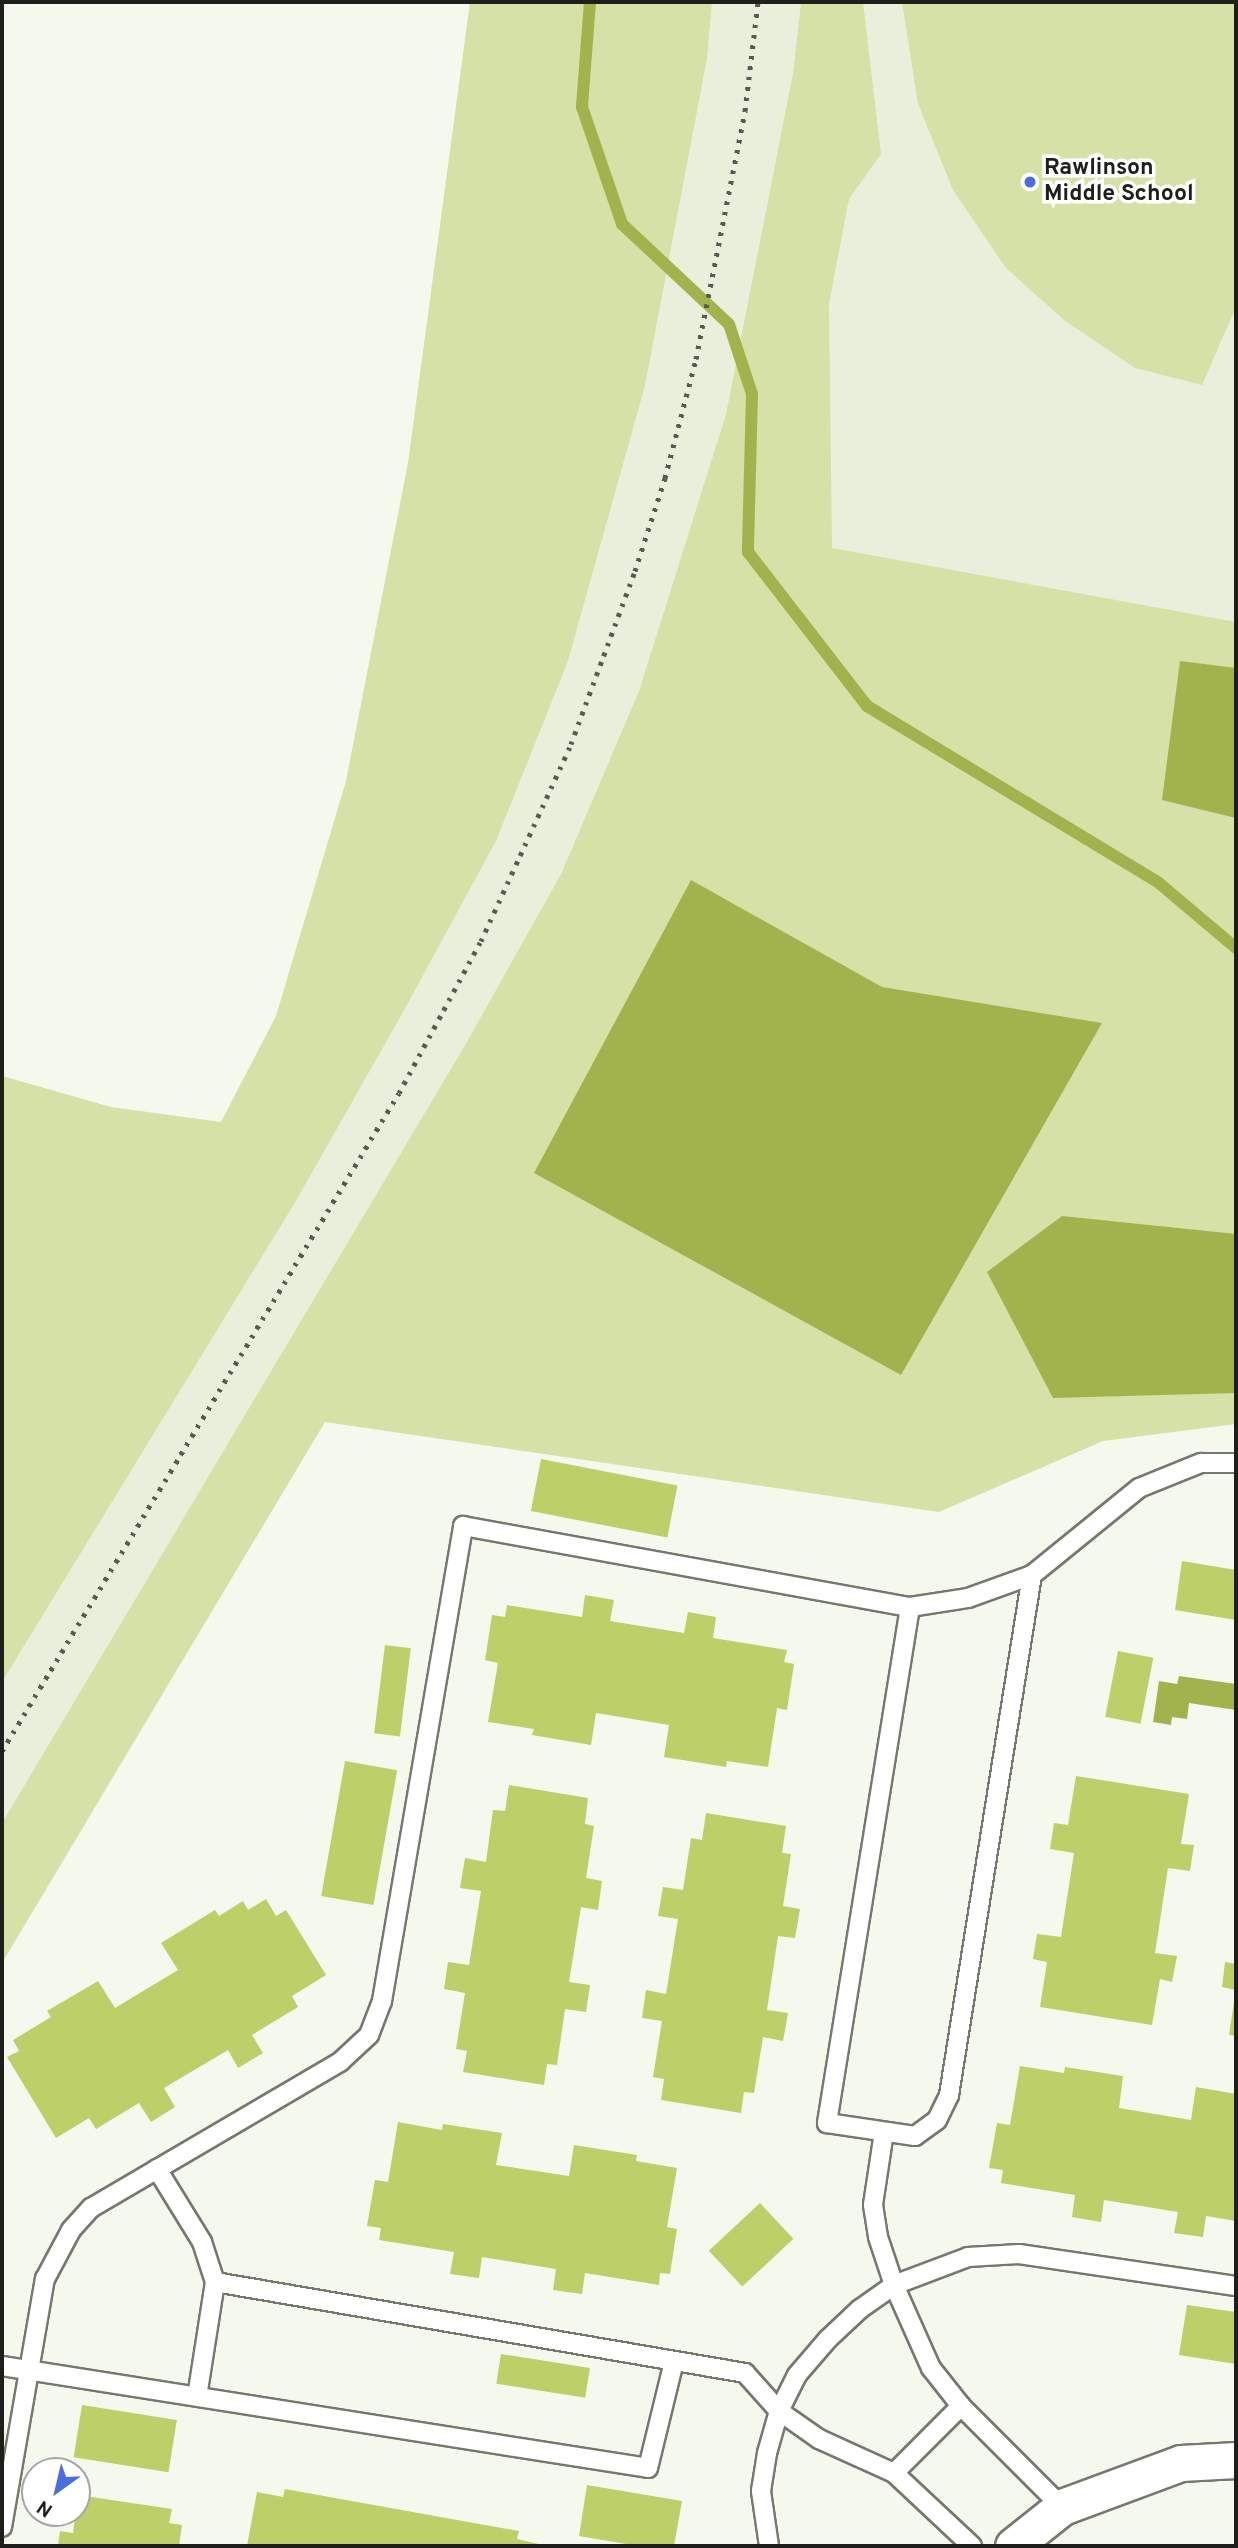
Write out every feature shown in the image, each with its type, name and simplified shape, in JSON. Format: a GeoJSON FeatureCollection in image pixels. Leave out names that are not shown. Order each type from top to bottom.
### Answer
{"type":"FeatureCollection","features":[{"type":"Feature","properties":{"kind":"street"},"geometry":{"type":"LineString","coordinates":[[1013,2546],[1062,2507],[1181,2463],[1236,2460]]}},
{"type":"Feature","properties":{"kind":"lane"},"geometry":{"type":"LineString","coordinates":[[2,2527],[45,2279],[71,2230],[91,2208],[340,2062],[369,2035],[382,2001],[463,1527],[910,1607],[968,1598],[1032,1575],[1139,1488],[1201,1463],[1236,1463]]}},
{"type":"Feature","properties":{"kind":"lane"},"geometry":{"type":"LineString","coordinates":[[910,1607],[827,2123],[915,2136],[937,2120],[949,2095],[1032,1575]]}},
{"type":"Feature","properties":{"kind":"lane"},"geometry":{"type":"LineString","coordinates":[[884,2132],[873,2206],[878,2237],[894,2285],[931,2368],[961,2406],[1062,2507]]}},
{"type":"Feature","properties":{"kind":"lane"},"geometry":{"type":"LineString","coordinates":[[157,2169],[202,2242],[215,2281],[197,2397]]}},
{"type":"Feature","properties":{"kind":"lane"},"geometry":{"type":"LineString","coordinates":[[769,2546],[761,2491],[767,2453],[779,2411],[797,2375],[828,2339],[860,2309],[894,2285],[968,2257],[1018,2255],[1236,2286]]}},
{"type":"Feature","properties":{"kind":"lane"},"geometry":{"type":"LineString","coordinates":[[215,2281],[745,2373],[779,2411],[818,2439],[894,2473],[972,2546]]}},
{"type":"Feature","properties":{"kind":"lane"},"geometry":{"type":"LineString","coordinates":[[2,2366],[648,2468],[674,2361]]}},
{"type":"Feature","properties":{"kind":"lane"},"geometry":{"type":"LineString","coordinates":[[894,2473],[961,2406]]}},
{"type":"Feature","properties":{"kind":"shaded area"},"geometry":{"type":"Polygon","coordinates":[[[470,2],[712,2],[707,59],[645,386],[568,661],[496,841],[293,1206],[2,1682],[2,1076],[111,1107],[221,1122],[276,1016],[346,781],[408,463],[470,2]]]}},
{"type":"Feature","properties":{"kind":"shaded area"},"geometry":{"type":"Polygon","coordinates":[[[712,2],[801,2],[793,73],[726,414],[639,691],[561,874],[464,1047],[2,1823],[2,1682],[293,1206],[568,661],[645,386],[707,60],[712,2]]]}},
{"type":"Feature","properties":{"kind":"shaded area"},"geometry":{"type":"Polygon","coordinates":[[[801,2],[863,2],[881,154],[849,199],[829,304],[832,548],[1236,622],[1236,1424],[1103,1441],[939,1512],[325,1422],[2,1963],[2,1823],[464,1047],[561,874],[639,691],[726,414],[793,73],[801,2]]]}},
{"type":"Feature","properties":{"kind":"shaded area","name":"Rawlinson Middle School"},"geometry":{"type":"Polygon","coordinates":[[[842,2],[1236,2],[1236,631],[783,569],[842,2]]]}},
{"type":"Feature","properties":{"kind":"shaded area"},"geometry":{"type":"Polygon","coordinates":[[[902,2],[1236,2],[1236,307],[1202,385],[1135,368],[1064,320],[1006,268],[953,190],[918,104],[902,2]]]}},
{"type":"Feature","properties":{"kind":"shaded area"},"geometry":{"type":"Polygon","coordinates":[[[1180,661],[1236,668],[1236,818],[1162,800],[1180,661]]]}},
{"type":"Feature","properties":{"kind":"shaded area"},"geometry":{"type":"Polygon","coordinates":[[[691,880],[882,987],[1102,1023],[901,1375],[534,1173],[691,880]]]}},
{"type":"Feature","properties":{"kind":"shaded area"},"geometry":{"type":"Polygon","coordinates":[[[1062,1216],[1236,1234],[1236,1393],[1053,1398],[987,1272],[1062,1216]]]}},
{"type":"Feature","properties":{"kind":"shaded area"},"geometry":{"type":"Polygon","coordinates":[[[1179,1676],[1236,1684],[1236,1710],[1189,1703],[1187,1719],[1172,1717],[1171,1725],[1153,1722],[1159,1681],[1177,1684],[1179,1676]]]}},
{"type":"Feature","properties":{"kind":"building"},"geometry":{"type":"Polygon","coordinates":[[[541,1459],[677,1486],[667,1538],[531,1511],[541,1459]]]}},
{"type":"Feature","properties":{"kind":"building"},"geometry":{"type":"Polygon","coordinates":[[[1182,1561],[1236,1570],[1236,1620],[1175,1610],[1182,1561]]]}},
{"type":"Feature","properties":{"kind":"building"},"geometry":{"type":"Polygon","coordinates":[[[585,1595],[614,1600],[610,1621],[684,1633],[688,1612],[716,1617],[713,1638],[787,1650],[784,1662],[794,1664],[787,1710],[777,1708],[768,1767],[727,1761],[726,1767],[664,1757],[669,1725],[596,1713],[591,1745],[532,1735],[534,1729],[488,1722],[498,1663],[485,1660],[492,1615],[505,1617],[507,1605],[582,1617],[585,1595]]]}},
{"type":"Feature","properties":{"kind":"building"},"geometry":{"type":"Polygon","coordinates":[[[385,1645],[411,1648],[400,1737],[374,1733],[385,1645]]]}},
{"type":"Feature","properties":{"kind":"building"},"geometry":{"type":"Polygon","coordinates":[[[1118,1651],[1153,1658],[1141,1724],[1105,1717],[1118,1651]]]}},
{"type":"Feature","properties":{"kind":"building"},"geometry":{"type":"Polygon","coordinates":[[[345,1761],[397,1770],[373,1905],[321,1896],[345,1761]]]}},
{"type":"Feature","properties":{"kind":"building"},"geometry":{"type":"Polygon","coordinates":[[[1076,1776],[1189,1794],[1181,1844],[1194,1845],[1190,1871],[1168,1868],[1155,1953],[1177,1956],[1172,1982],[1160,1979],[1152,2025],[1040,2007],[1047,1962],[1033,1959],[1037,1934],[1061,1937],[1074,1853],[1050,1849],[1054,1823],[1068,1825],[1076,1776]]]}},
{"type":"Feature","properties":{"kind":"building"},"geometry":{"type":"Polygon","coordinates":[[[509,1785],[588,1798],[585,1824],[594,1826],[586,1878],[602,1881],[598,1910],[581,1907],[569,1982],[590,1985],[586,2012],[565,2009],[557,2065],[547,2064],[544,2085],[463,2072],[467,2051],[456,2049],[465,1993],[444,1989],[448,1962],[469,1965],[481,1891],[460,1888],[465,1858],[486,1862],[493,1810],[505,1811],[509,1785]]]}},
{"type":"Feature","properties":{"kind":"building"},"geometry":{"type":"Polygon","coordinates":[[[706,1813],[786,1826],[782,1853],[791,1854],[783,1906],[800,1909],[795,1938],[778,1936],[767,2010],[788,2013],[783,2041],[763,2037],[754,2093],[744,2092],[741,2113],[661,2100],[664,2079],[653,2077],[662,2021],[642,2018],[646,1990],[666,1994],[678,1919],[658,1916],[663,1887],[683,1890],[691,1838],[702,1840],[706,1813]]]}},
{"type":"Feature","properties":{"kind":"building"},"geometry":{"type":"Polygon","coordinates":[[[266,1899],[276,1916],[286,1910],[326,1975],[292,1996],[298,2007],[252,2035],[263,2053],[238,2068],[228,2050],[164,2088],[175,2107],[151,2122],[139,2103],[96,2129],[89,2118],[56,2138],[7,2057],[19,2051],[13,2040],[51,2017],[47,2011],[98,1981],[115,2008],[178,1970],[161,1943],[215,1910],[219,1916],[243,1901],[248,1910],[266,1899]]]}},
{"type":"Feature","properties":{"kind":"building"},"geometry":{"type":"Polygon","coordinates":[[[1225,1962],[1236,1964],[1236,1990],[1222,1987],[1225,1962]]]}},
{"type":"Feature","properties":{"kind":"building"},"geometry":{"type":"Polygon","coordinates":[[[1236,1996],[1236,2036],[1229,2035],[1236,1996]]]}},
{"type":"Feature","properties":{"kind":"building"},"geometry":{"type":"Polygon","coordinates":[[[1020,2066],[1064,2073],[1065,2067],[1123,2076],[1119,2108],[1191,2120],[1196,2087],[1236,2094],[1236,2221],[1206,2216],[1203,2237],[1174,2233],[1178,2212],[1104,2200],[1101,2222],[1072,2217],[1075,2195],[1001,2183],[1003,2170],[989,2168],[997,2123],[1010,2125],[1020,2066]]]}},
{"type":"Feature","properties":{"kind":"building"},"geometry":{"type":"Polygon","coordinates":[[[398,2122],[442,2130],[443,2124],[502,2133],[496,2165],[569,2176],[574,2145],[637,2155],[636,2161],[677,2168],[667,2227],[677,2229],[670,2274],[660,2273],[659,2285],[585,2273],[582,2294],[553,2290],[556,2269],[482,2257],[479,2278],[450,2274],[454,2252],[379,2240],[381,2228],[367,2226],[375,2180],[388,2182],[398,2122]]]}},
{"type":"Feature","properties":{"kind":"building"},"geometry":{"type":"Polygon","coordinates":[[[760,2203],[793,2239],[742,2287],[709,2251],[760,2203]]]}},
{"type":"Feature","properties":{"kind":"building"},"geometry":{"type":"Polygon","coordinates":[[[1187,2305],[1236,2312],[1236,2364],[1179,2355],[1187,2305]]]}},
{"type":"Feature","properties":{"kind":"building"},"geometry":{"type":"Polygon","coordinates":[[[501,2354],[590,2368],[585,2398],[496,2384],[501,2354]]]}},
{"type":"Feature","properties":{"kind":"building"},"geometry":{"type":"Polygon","coordinates":[[[82,2405],[177,2420],[169,2472],[91,2460],[91,2457],[74,2457],[82,2405]]]}},
{"type":"Feature","properties":{"kind":"building"},"geometry":{"type":"Polygon","coordinates":[[[587,2485],[682,2501],[674,2546],[638,2546],[579,2536],[587,2485]]]}},
{"type":"Feature","properties":{"kind":"building"},"geometry":{"type":"Polygon","coordinates":[[[285,2489],[519,2531],[517,2539],[547,2546],[247,2546],[257,2492],[283,2497],[285,2489]]]}},
{"type":"Feature","properties":{"kind":"building"},"geometry":{"type":"Polygon","coordinates":[[[91,2497],[172,2509],[169,2523],[182,2525],[179,2546],[58,2546],[60,2531],[73,2533],[74,2527],[91,2527],[91,2497]]]}},
{"type":"Feature","properties":{"kind":"waterway"},"geometry":{"type":"LineString","coordinates":[[590,2],[582,107],[622,224],[729,324],[752,394],[748,552],[867,706],[1159,883],[1236,948]]}},
{"type":"Feature","properties":{"kind":"railway"},"geometry":{"type":"LineString","coordinates":[[2,1751],[399,1093],[481,941],[571,744],[635,571],[665,478],[696,359],[745,111],[758,2]]}},
{"type":"Feature","properties":{"kind":"place","name":"Rawlinson Middle School"},"geometry":{"type":"Point","coordinates":[1030,182]}}]}
